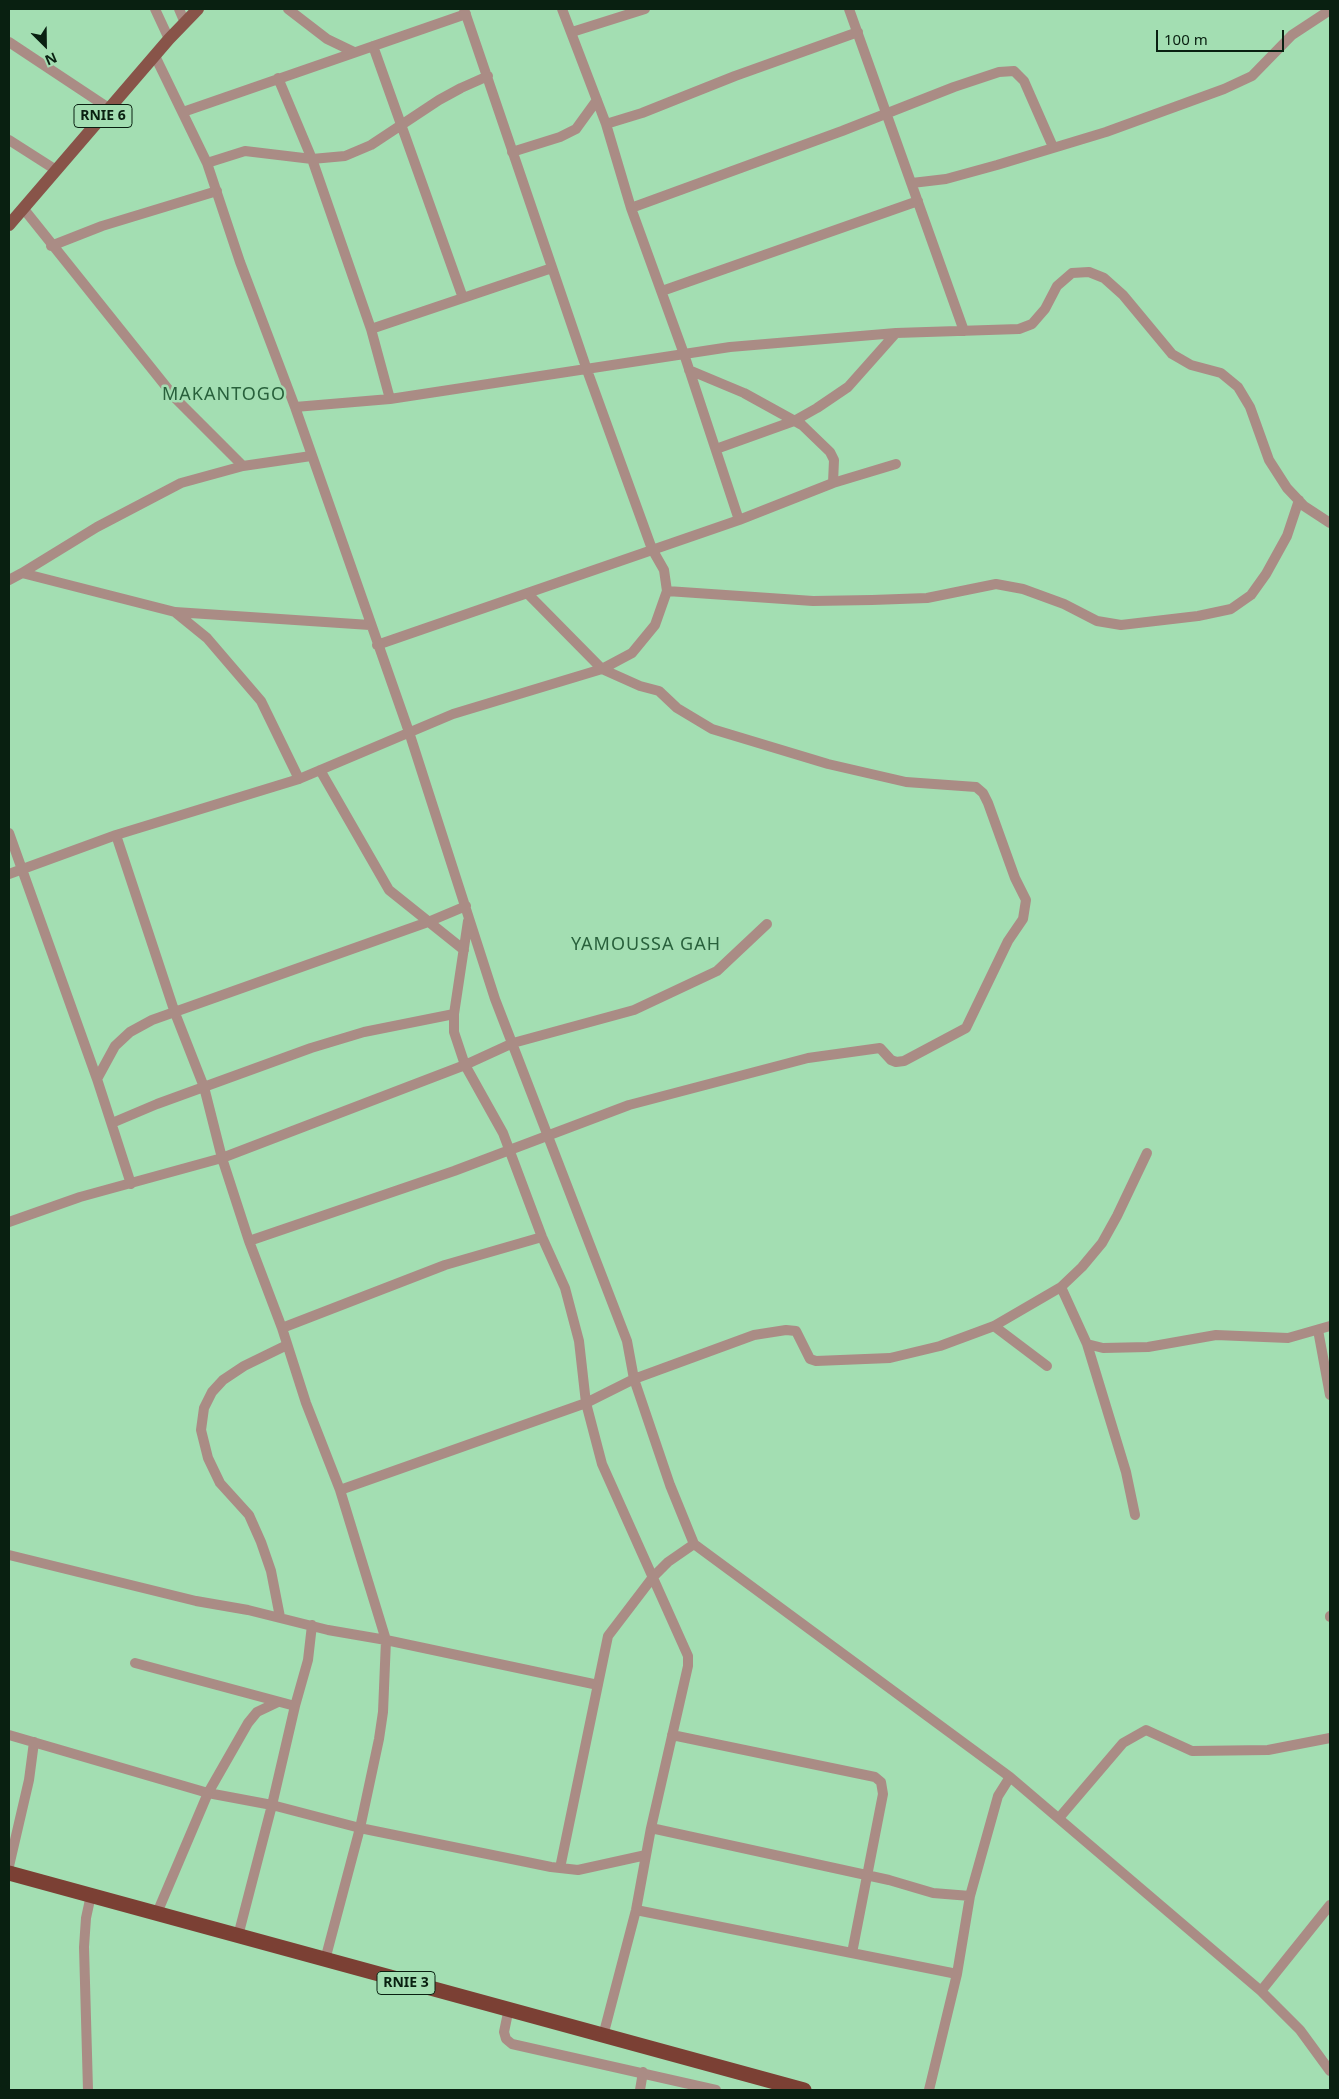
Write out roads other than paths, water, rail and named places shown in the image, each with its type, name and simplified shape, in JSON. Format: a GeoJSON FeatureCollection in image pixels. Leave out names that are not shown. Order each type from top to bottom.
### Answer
{"type":"FeatureCollection","features":[{"type":"Feature","properties":{"kind":"highway","name":"RNIE 3"},"geometry":{"type":"LineString","coordinates":[[9,1873],[401,1982],[509,2008],[603,2036],[804,2090]]}},
{"type":"Feature","properties":{"kind":"main road","name":"RNIE 6"},"geometry":{"type":"LineString","coordinates":[[9,225],[198,9]]}},
{"type":"Feature","properties":{"kind":"street"},"geometry":{"type":"LineString","coordinates":[[155,9],[170,39]]}},
{"type":"Feature","properties":{"kind":"street"},"geometry":{"type":"LineString","coordinates":[[179,9],[185,23]]}},
{"type":"Feature","properties":{"kind":"street"},"geometry":{"type":"LineString","coordinates":[[288,9],[327,39],[354,52]]}},
{"type":"Feature","properties":{"kind":"street"},"geometry":{"type":"LineString","coordinates":[[562,9],[606,124],[631,208],[690,370],[739,520]]}},
{"type":"Feature","properties":{"kind":"street"},"geometry":{"type":"LineString","coordinates":[[572,32],[645,9]]}},
{"type":"Feature","properties":{"kind":"street"},"geometry":{"type":"LineString","coordinates":[[849,9],[964,331]]}},
{"type":"Feature","properties":{"kind":"street"},"geometry":{"type":"LineString","coordinates":[[912,183],[946,179],[1106,132],[1161,113],[1252,76],[1292,35],[1330,10]]}},
{"type":"Feature","properties":{"kind":"street"},"geometry":{"type":"LineString","coordinates":[[9,874],[116,835],[299,778],[453,714],[602,669],[632,653],[655,625],[667,591],[664,570],[652,549],[587,370],[465,12],[184,112]]}},
{"type":"Feature","properties":{"kind":"street"},"geometry":{"type":"LineString","coordinates":[[606,124],[642,113],[735,76],[858,32]]}},
{"type":"Feature","properties":{"kind":"street"},"geometry":{"type":"LineString","coordinates":[[9,42],[110,109]]}},
{"type":"Feature","properties":{"kind":"street"},"geometry":{"type":"LineString","coordinates":[[373,46],[463,298]]}},
{"type":"Feature","properties":{"kind":"street"},"geometry":{"type":"LineString","coordinates":[[155,56],[207,162],[240,262],[295,408],[409,732],[495,999],[627,1341],[634,1379],[670,1485],[694,1544],[1010,1777],[1261,1992],[1300,2030],[1330,2071]]}},
{"type":"Feature","properties":{"kind":"street"},"geometry":{"type":"LineString","coordinates":[[631,208],[999,72],[1014,71],[1024,81],[1053,147]]}},
{"type":"Feature","properties":{"kind":"street"},"geometry":{"type":"LineString","coordinates":[[207,162],[245,151],[312,159],[344,156],[358,151],[403,126],[453,92],[488,76]]}},
{"type":"Feature","properties":{"kind":"street"},"geometry":{"type":"LineString","coordinates":[[278,78],[312,159],[371,329],[390,399]]}},
{"type":"Feature","properties":{"kind":"street"},"geometry":{"type":"LineString","coordinates":[[512,152],[560,137],[576,129],[597,100]]}},
{"type":"Feature","properties":{"kind":"street"},"geometry":{"type":"LineString","coordinates":[[9,140],[56,170]]}},
{"type":"Feature","properties":{"kind":"street"},"geometry":{"type":"LineString","coordinates":[[52,246],[111,223],[217,192]]}},
{"type":"Feature","properties":{"kind":"street"},"geometry":{"type":"LineString","coordinates":[[662,291],[918,200]]}},
{"type":"Feature","properties":{"kind":"street"},"geometry":{"type":"LineString","coordinates":[[23,208],[176,399],[242,466]]}},
{"type":"Feature","properties":{"kind":"street"},"geometry":{"type":"LineString","coordinates":[[371,329],[552,268]]}},
{"type":"Feature","properties":{"kind":"street"},"geometry":{"type":"LineString","coordinates":[[295,408],[390,399],[730,347],[896,333],[1018,329],[1032,324],[1045,309],[1057,286],[1072,273],[1089,272],[1104,278],[1122,294],[1172,354],[1191,365],[1221,372],[1238,387],[1250,407],[1268,460],[1287,488],[1299,500],[1330,523]]}},
{"type":"Feature","properties":{"kind":"street"},"geometry":{"type":"LineString","coordinates":[[716,449],[794,420],[817,408],[848,387],[896,333]]}},
{"type":"Feature","properties":{"kind":"street"},"geometry":{"type":"LineString","coordinates":[[690,370],[744,393],[794,420],[821,441],[834,460],[833,483]]}},
{"type":"Feature","properties":{"kind":"street"},"geometry":{"type":"LineString","coordinates":[[9,580],[97,527],[180,482],[242,466],[311,456]]}},
{"type":"Feature","properties":{"kind":"street"},"geometry":{"type":"LineString","coordinates":[[377,645],[739,520],[833,483],[896,464]]}},
{"type":"Feature","properties":{"kind":"street"},"geometry":{"type":"LineString","coordinates":[[667,591],[813,601],[872,600],[927,598],[996,584],[1023,589],[1064,604],[1097,621],[1121,625],[1198,616],[1231,609],[1251,595],[1266,574],[1287,536],[1299,500]]}},
{"type":"Feature","properties":{"kind":"street"},"geometry":{"type":"LineString","coordinates":[[22,573],[175,612],[370,625]]}},
{"type":"Feature","properties":{"kind":"street"},"geometry":{"type":"LineString","coordinates":[[249,1241],[549,1136],[629,1105],[808,1058],[880,1048],[891,1060],[904,1061],[966,1028],[1008,941],[1023,919],[1026,900],[1015,878],[988,803],[983,792],[976,787],[906,782],[828,764],[712,729],[677,708],[659,690],[640,686],[602,669],[528,594]]}},
{"type":"Feature","properties":{"kind":"street"},"geometry":{"type":"LineString","coordinates":[[175,612],[207,638],[261,702],[299,778]]}},
{"type":"Feature","properties":{"kind":"street"},"geometry":{"type":"LineString","coordinates":[[320,770],[389,890],[464,950]]}},
{"type":"Feature","properties":{"kind":"street"},"geometry":{"type":"LineString","coordinates":[[9,833],[97,1079],[131,1184]]}},
{"type":"Feature","properties":{"kind":"street"},"geometry":{"type":"LineString","coordinates":[[116,835],[175,1013],[204,1087],[222,1158],[249,1241],[340,1490],[386,1640],[383,1712],[360,1828],[325,1960]]}},
{"type":"Feature","properties":{"kind":"street"},"geometry":{"type":"LineString","coordinates":[[97,1079],[115,1046],[130,1032],[152,1020],[428,922],[466,906]]}},
{"type":"Feature","properties":{"kind":"street"},"geometry":{"type":"LineString","coordinates":[[468,917],[454,1014],[454,1032],[465,1065],[486,1100],[509,1150],[542,1237],[570,1303],[579,1341],[586,1403],[602,1464],[688,1656],[688,1666],[650,1828],[636,1910],[603,2036]]}},
{"type":"Feature","properties":{"kind":"street"},"geometry":{"type":"LineString","coordinates":[[9,1222],[80,1198],[222,1158],[465,1065],[513,1043],[634,1010],[717,971],[767,924]]}},
{"type":"Feature","properties":{"kind":"street"},"geometry":{"type":"LineString","coordinates":[[112,1123],[269,1062],[364,1032],[454,1014]]}},
{"type":"Feature","properties":{"kind":"street"},"geometry":{"type":"LineString","coordinates":[[340,1490],[586,1403],[634,1379],[754,1335],[786,1330],[796,1331],[802,1339],[810,1359],[816,1361],[890,1358],[940,1346],[994,1326],[1061,1287],[1082,1267],[1102,1243],[1147,1153]]}},
{"type":"Feature","properties":{"kind":"street"},"geometry":{"type":"LineString","coordinates":[[282,1328],[445,1265],[542,1237]]}},
{"type":"Feature","properties":{"kind":"street"},"geometry":{"type":"LineString","coordinates":[[1061,1287],[1088,1344],[1126,1472],[1135,1515]]}},
{"type":"Feature","properties":{"kind":"street"},"geometry":{"type":"LineString","coordinates":[[994,1326],[1048,1366]]}},
{"type":"Feature","properties":{"kind":"street"},"geometry":{"type":"LineString","coordinates":[[1088,1344],[1103,1348],[1148,1347],[1216,1335],[1288,1338],[1330,1326]]}},
{"type":"Feature","properties":{"kind":"street"},"geometry":{"type":"LineString","coordinates":[[1318,1330],[1330,1395]]}},
{"type":"Feature","properties":{"kind":"street"},"geometry":{"type":"LineString","coordinates":[[280,1617],[271,1571],[261,1542],[249,1514],[220,1484],[208,1458],[201,1430],[204,1408],[212,1392],[223,1380],[244,1366],[287,1345]]}},
{"type":"Feature","properties":{"kind":"street"},"geometry":{"type":"LineString","coordinates":[[1330,1399],[1330,1405]]}},
{"type":"Feature","properties":{"kind":"street"},"geometry":{"type":"LineString","coordinates":[[560,1868],[608,1636],[653,1577],[668,1562],[694,1544]]}},
{"type":"Feature","properties":{"kind":"street"},"geometry":{"type":"LineString","coordinates":[[9,1555],[196,1601],[280,1617],[598,1685]]}},
{"type":"Feature","properties":{"kind":"street"},"geometry":{"type":"LineString","coordinates":[[238,1936],[308,1660],[312,1625]]}},
{"type":"Feature","properties":{"kind":"street"},"geometry":{"type":"LineString","coordinates":[[135,1663],[295,1706]]}},
{"type":"Feature","properties":{"kind":"street"},"geometry":{"type":"LineString","coordinates":[[157,1913],[208,1793],[248,1723],[257,1712],[278,1702]]}},
{"type":"Feature","properties":{"kind":"street"},"geometry":{"type":"LineString","coordinates":[[1059,1818],[1123,1743],[1146,1730],[1192,1751],[1268,1750],[1330,1738]]}},
{"type":"Feature","properties":{"kind":"street"},"geometry":{"type":"LineString","coordinates":[[9,1735],[208,1793],[272,1805],[360,1828],[560,1868],[578,1870],[646,1855]]}},
{"type":"Feature","properties":{"kind":"street"},"geometry":{"type":"LineString","coordinates":[[672,1735],[875,1777],[881,1782],[883,1794],[852,1953]]}},
{"type":"Feature","properties":{"kind":"street"},"geometry":{"type":"LineString","coordinates":[[9,1866],[29,1780],[34,1742]]}},
{"type":"Feature","properties":{"kind":"street"},"geometry":{"type":"LineString","coordinates":[[929,2090],[957,1974],[970,1896],[998,1796],[1010,1777]]}},
{"type":"Feature","properties":{"kind":"street"},"geometry":{"type":"LineString","coordinates":[[650,1828],[868,1876],[933,1893],[970,1896]]}},
{"type":"Feature","properties":{"kind":"street"},"geometry":{"type":"LineString","coordinates":[[88,2090],[84,1947],[86,1918],[91,1895]]}},
{"type":"Feature","properties":{"kind":"street"},"geometry":{"type":"LineString","coordinates":[[1261,1992],[1330,1905]]}},
{"type":"Feature","properties":{"kind":"street"},"geometry":{"type":"LineString","coordinates":[[636,1910],[957,1974]]}},
{"type":"Feature","properties":{"kind":"street"},"geometry":{"type":"LineString","coordinates":[[509,2008],[504,2032],[506,2039],[512,2044],[643,2072],[716,2090]]}},
{"type":"Feature","properties":{"kind":"street"},"geometry":{"type":"LineString","coordinates":[[640,2090],[643,2072]]}},
{"type":"Feature","properties":{"kind":"district","name":"MAKANTOGO"},"geometry":{"type":"Point","coordinates":[224,395]}},
{"type":"Feature","properties":{"kind":"district","name":"YAMOUSSA GAH"},"geometry":{"type":"Point","coordinates":[646,945]}}]}
